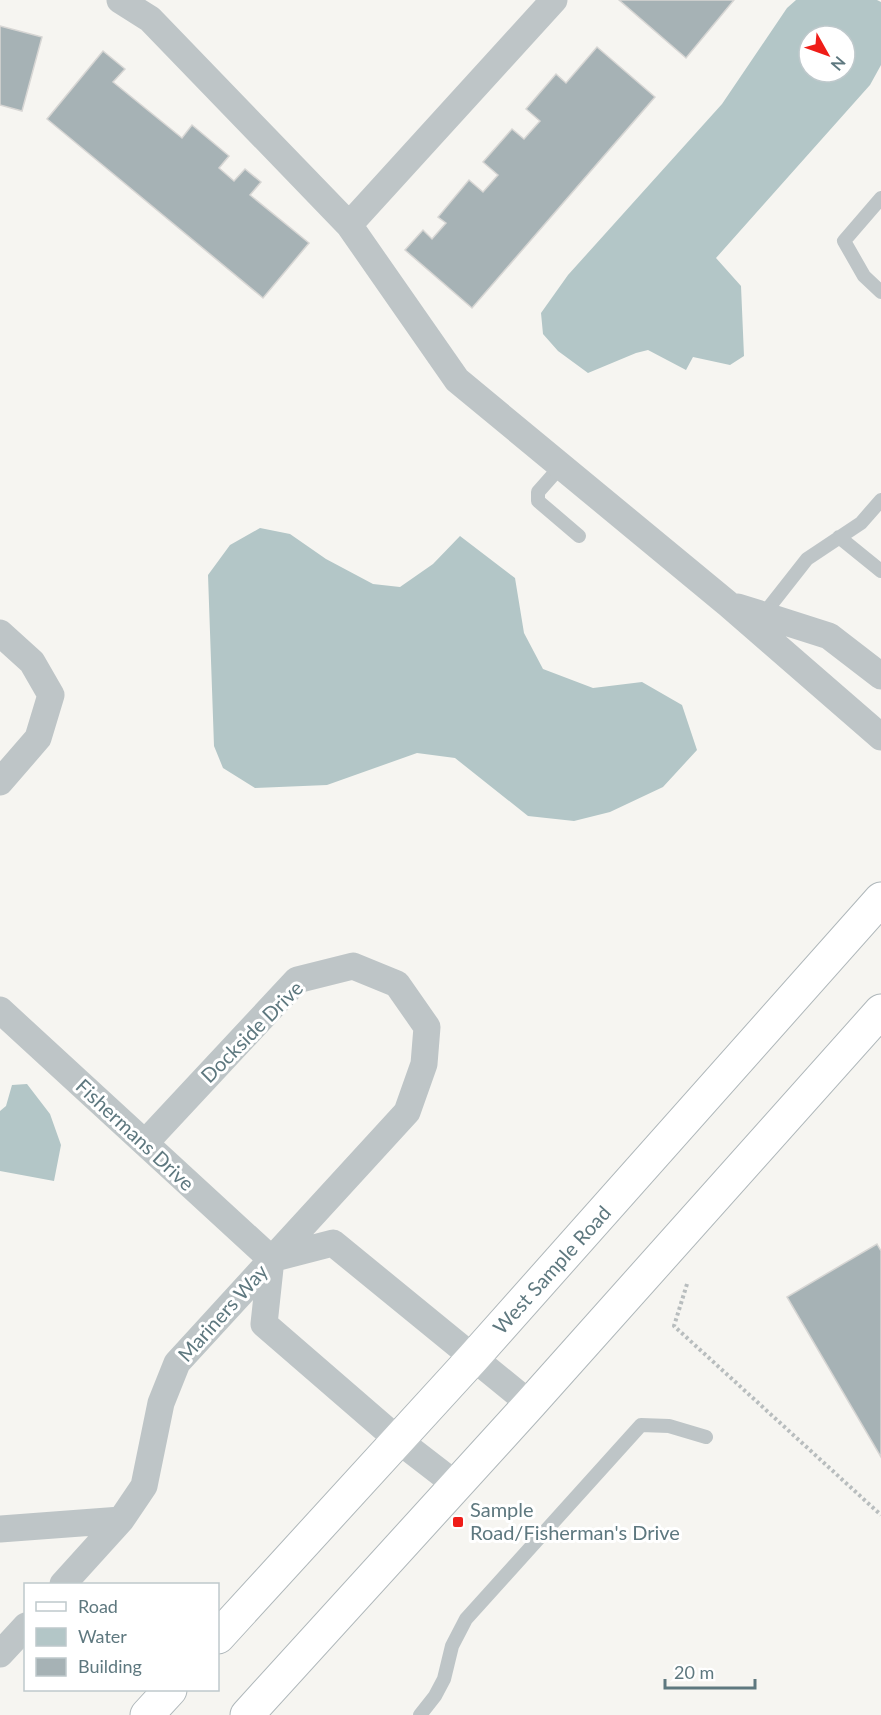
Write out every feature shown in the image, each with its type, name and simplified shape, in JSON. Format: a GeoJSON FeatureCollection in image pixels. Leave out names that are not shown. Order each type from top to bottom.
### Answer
{"type":"FeatureCollection","features":[{"type":"Feature","properties":{"kind":"main road","name":"West Sample Road"},"geometry":{"type":"LineString","coordinates":[[219,1637],[473,1358],[881,899]]}},
{"type":"Feature","properties":{"kind":"main road"},"geometry":{"type":"LineString","coordinates":[[247,1715],[455,1484],[860,1045],[881,1011]]}},
{"type":"Feature","properties":{"kind":"main road"},"geometry":{"type":"LineString","coordinates":[[147,1715],[168,1691]]}},
{"type":"Feature","properties":{"kind":"street"},"geometry":{"type":"LineString","coordinates":[[120,0],[150,19],[349,225],[457,380],[728,604],[881,737]]}},
{"type":"Feature","properties":{"kind":"street"},"geometry":{"type":"LineString","coordinates":[[349,225],[554,0]]}},
{"type":"Feature","properties":{"kind":"street"},"geometry":{"type":"LineString","coordinates":[[728,604],[829,636],[881,676]]}},
{"type":"Feature","properties":{"kind":"street"},"geometry":{"type":"LineString","coordinates":[[0,633],[32,662],[51,695],[38,738],[0,782]]}},
{"type":"Feature","properties":{"kind":"street","name":"Dockside Drive"},"geometry":{"type":"LineString","coordinates":[[145,1143],[297,980],[352,966],[397,984],[427,1027],[424,1064],[407,1112],[271,1259]]}},
{"type":"Feature","properties":{"kind":"street","name":"Fishermans Drive"},"geometry":{"type":"LineString","coordinates":[[0,1010],[271,1259]]}},
{"type":"Feature","properties":{"kind":"street"},"geometry":{"type":"LineString","coordinates":[[455,1484],[398,1440],[264,1324],[271,1259],[333,1243],[530,1404]]}},
{"type":"Feature","properties":{"kind":"street","name":"Mariners Way"},"geometry":{"type":"LineString","coordinates":[[64,1583],[121,1520],[144,1486],[161,1403],[177,1363],[271,1259]]}},
{"type":"Feature","properties":{"kind":"street"},"geometry":{"type":"LineString","coordinates":[[0,1529],[121,1520]]}},
{"type":"Feature","properties":{"kind":"street"},"geometry":{"type":"LineString","coordinates":[[0,1654],[24,1628]]}},
{"type":"Feature","properties":{"kind":"lane"},"geometry":{"type":"LineString","coordinates":[[881,198],[844,241],[864,276],[881,292]]}},
{"type":"Feature","properties":{"kind":"lane"},"geometry":{"type":"LineString","coordinates":[[561,466],[538,492],[538,501],[579,536]]}},
{"type":"Feature","properties":{"kind":"lane"},"geometry":{"type":"LineString","coordinates":[[764,615],[807,559],[861,523],[881,500]]}},
{"type":"Feature","properties":{"kind":"lane"},"geometry":{"type":"LineString","coordinates":[[839,537],[881,571]]}},
{"type":"Feature","properties":{"kind":"lane"},"geometry":{"type":"LineString","coordinates":[[420,1715],[435,1696],[444,1678],[452,1646],[466,1619],[641,1425],[669,1426],[706,1437]]}},
{"type":"Feature","properties":{"kind":"path"},"geometry":{"type":"LineString","coordinates":[[687,1284],[674,1326],[881,1515]]}},
{"type":"Feature","properties":{"kind":"water"},"geometry":{"type":"Polygon","coordinates":[[[796,0],[877,0],[881,2],[881,65],[870,85],[716,258],[741,286],[744,356],[730,365],[693,357],[686,370],[648,350],[588,373],[558,351],[543,334],[541,313],[568,275],[722,104],[787,8],[796,0]]]}},
{"type":"Feature","properties":{"kind":"water"},"geometry":{"type":"Polygon","coordinates":[[[260,528],[290,534],[326,559],[373,584],[400,587],[433,564],[460,536],[515,578],[524,633],[543,669],[593,688],[642,682],[682,705],[697,750],[663,787],[610,812],[574,821],[528,816],[455,758],[417,753],[327,785],[255,788],[223,768],[214,746],[208,575],[230,545],[260,528]]]}},
{"type":"Feature","properties":{"kind":"water"},"geometry":{"type":"Polygon","coordinates":[[[27,1084],[50,1114],[61,1145],[54,1181],[0,1171],[0,1111],[6,1106],[12,1085],[27,1084]]]}},
{"type":"Feature","properties":{"kind":"building"},"geometry":{"type":"Polygon","coordinates":[[[619,0],[734,0],[686,58],[619,0]]]}},
{"type":"Feature","properties":{"kind":"building"},"geometry":{"type":"Polygon","coordinates":[[[0,26],[42,37],[22,111],[0,105],[0,26]]]}},
{"type":"Feature","properties":{"kind":"building"},"geometry":{"type":"Polygon","coordinates":[[[597,47],[655,97],[472,308],[405,250],[423,230],[432,239],[446,223],[438,217],[469,180],[483,192],[498,175],[483,162],[512,129],[524,139],[540,121],[526,109],[556,74],[566,83],[597,47]]]}},
{"type":"Feature","properties":{"kind":"building"},"geometry":{"type":"Polygon","coordinates":[[[103,51],[125,69],[113,82],[182,138],[192,125],[229,156],[219,168],[234,181],[245,169],[261,182],[250,195],[309,243],[263,298],[47,119],[103,51]]]}},
{"type":"Feature","properties":{"kind":"building"},"geometry":{"type":"Polygon","coordinates":[[[877,1244],[881,1251],[881,1457],[787,1297],[877,1244]]]}},
{"type":"Feature","properties":{"kind":"place","name":"Sample Road/Fisherman's Drive"},"geometry":{"type":"Point","coordinates":[458,1522]}}]}
